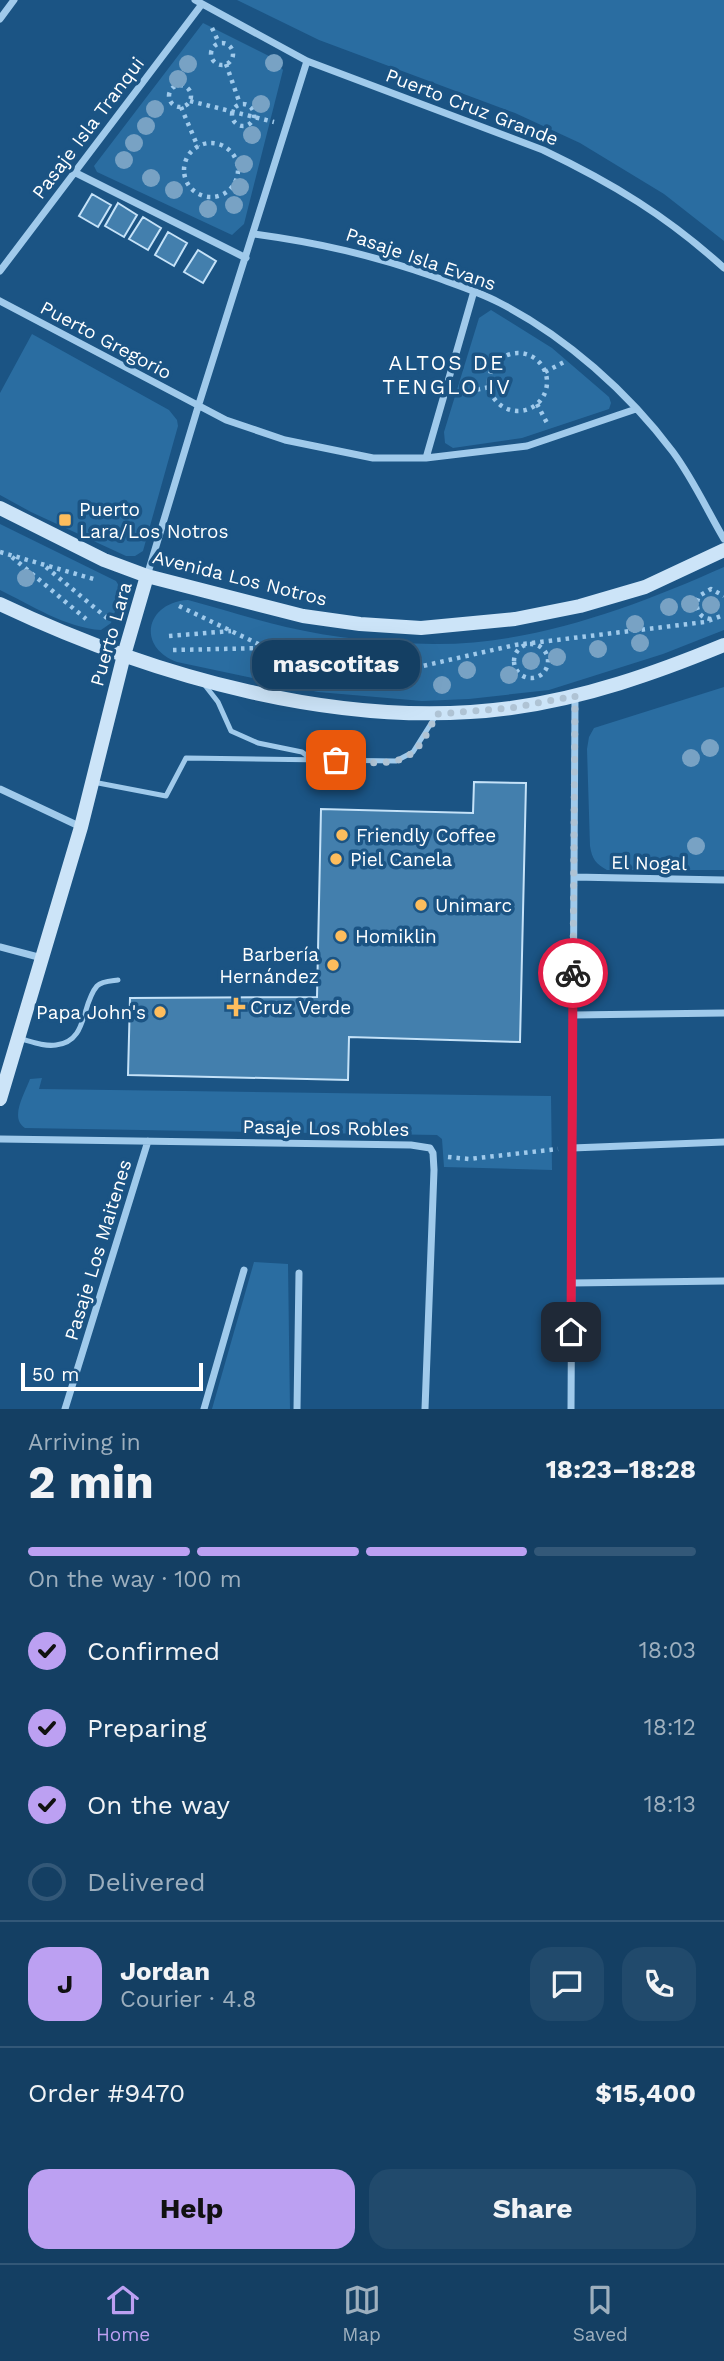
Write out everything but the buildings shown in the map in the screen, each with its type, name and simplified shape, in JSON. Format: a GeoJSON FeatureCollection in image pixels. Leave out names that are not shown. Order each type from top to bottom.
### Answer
{"type":"FeatureCollection","features":[{"type":"Feature","properties":{"kind":"main road","name":"Avenida Los Notros"},"geometry":{"type":"LineString","coordinates":[[0,508],[104,560],[147,576],[303,616],[360,624],[421,628],[515,619],[580,606],[645,587],[724,550]]}},
{"type":"Feature","properties":{"kind":"main road","name":"Puerto Lara"},"geometry":{"type":"LineString","coordinates":[[0,1099],[5,1066],[18,1038],[81,827],[124,655],[147,576]]}},
{"type":"Feature","properties":{"kind":"main road"},"geometry":{"type":"LineString","coordinates":[[0,604],[79,639],[196,678],[298,701],[403,714],[511,708],[575,696],[678,663],[724,645]]}},
{"type":"Feature","properties":{"kind":"street"},"geometry":{"type":"LineString","coordinates":[[0,19],[14,0]]}},
{"type":"Feature","properties":{"kind":"street","name":"Puerto Cruz Grande"},"geometry":{"type":"LineString","coordinates":[[199,2],[307,61],[543,150],[619,187],[654,211],[724,268]]}},
{"type":"Feature","properties":{"kind":"street","name":"Pasaje Isla Tranqui"},"geometry":{"type":"LineString","coordinates":[[0,271],[199,2]]}},
{"type":"Feature","properties":{"kind":"street","name":"Puerto Lara"},"geometry":{"type":"LineString","coordinates":[[147,576],[307,61]]}},
{"type":"Feature","properties":{"kind":"street"},"geometry":{"type":"LineString","coordinates":[[74,172],[246,258]]}},
{"type":"Feature","properties":{"kind":"street","name":"Pasaje Isla Evans"},"geometry":{"type":"LineString","coordinates":[[254,234],[339,247],[474,290],[522,315],[598,372],[661,436],[688,474],[724,539]]}},
{"type":"Feature","properties":{"kind":"street"},"geometry":{"type":"LineString","coordinates":[[426,458],[474,290]]}},
{"type":"Feature","properties":{"kind":"street","name":"Puerto Gregorio"},"geometry":{"type":"LineString","coordinates":[[0,301],[198,407],[256,431],[317,448],[373,458],[426,458],[527,446],[636,409]]}},
{"type":"Feature","properties":{"kind":"street"},"geometry":{"type":"LineString","coordinates":[[571,1409],[575,696]]}},
{"type":"Feature","properties":{"kind":"street"},"geometry":{"type":"LineString","coordinates":[[0,789],[81,827]]}},
{"type":"Feature","properties":{"kind":"street","name":"El Nogal"},"geometry":{"type":"LineString","coordinates":[[574,877],[724,880]]}},
{"type":"Feature","properties":{"kind":"street"},"geometry":{"type":"LineString","coordinates":[[0,947],[42,958]]}},
{"type":"Feature","properties":{"kind":"street"},"geometry":{"type":"LineString","coordinates":[[573,1015],[724,1013]]}},
{"type":"Feature","properties":{"kind":"street","name":"Pasaje Los Robles"},"geometry":{"type":"LineString","coordinates":[[0,1139],[411,1145],[430,1148],[433,1153],[425,1409]]}},
{"type":"Feature","properties":{"kind":"street","name":"Pasaje Los Maitenes"},"geometry":{"type":"LineString","coordinates":[[65,1409],[148,1141]]}},
{"type":"Feature","properties":{"kind":"street"},"geometry":{"type":"LineString","coordinates":[[572,1148],[724,1142]]}},
{"type":"Feature","properties":{"kind":"street"},"geometry":{"type":"LineString","coordinates":[[204,1409],[244,1270]]}},
{"type":"Feature","properties":{"kind":"street"},"geometry":{"type":"LineString","coordinates":[[297,1409],[299,1273]]}},
{"type":"Feature","properties":{"kind":"street"},"geometry":{"type":"LineString","coordinates":[[571,1283],[724,1281]]}},
{"type":"Feature","properties":{"kind":"lane"},"geometry":{"type":"LineString","coordinates":[[196,678],[218,702],[231,731],[258,743],[302,752],[311,759]]}},
{"type":"Feature","properties":{"kind":"lane"},"geometry":{"type":"LineString","coordinates":[[92,782],[166,796],[186,758],[396,761],[414,752],[437,714]]}},
{"type":"Feature","properties":{"kind":"lane"},"geometry":{"type":"LineString","coordinates":[[18,1038],[54,1046],[71,1040],[79,1031],[97,986],[118,980]]}},
{"type":"Feature","properties":{"kind":"path"},"geometry":{"type":"LineString","coordinates":[[219,43],[229,45],[233,51],[232,59],[226,64],[215,63],[211,57],[213,47],[219,43]]}},
{"type":"Feature","properties":{"kind":"path"},"geometry":{"type":"LineString","coordinates":[[226,64],[240,104]]}},
{"type":"Feature","properties":{"kind":"path"},"geometry":{"type":"LineString","coordinates":[[190,101],[191,94],[187,88],[180,85],[169,92],[169,100],[181,107],[190,101],[287,125]]}},
{"type":"Feature","properties":{"kind":"path"},"geometry":{"type":"LineString","coordinates":[[240,104],[250,106],[254,116]]}},
{"type":"Feature","properties":{"kind":"path"},"geometry":{"type":"LineString","coordinates":[[233,111],[240,104]]}},
{"type":"Feature","properties":{"kind":"path"},"geometry":{"type":"LineString","coordinates":[[181,107],[198,147]]}},
{"type":"Feature","properties":{"kind":"path"},"geometry":{"type":"LineString","coordinates":[[233,111],[234,121],[240,125],[247,125],[254,116]]}},
{"type":"Feature","properties":{"kind":"path"},"geometry":{"type":"LineString","coordinates":[[212,143],[220,145],[233,155],[237,163],[237,180],[226,193],[210,198],[201,196],[187,183],[184,164],[198,147],[212,143]]}},
{"type":"Feature","properties":{"kind":"path"},"geometry":{"type":"LineString","coordinates":[[515,353],[533,357],[541,363],[547,380],[543,398],[537,404],[518,411],[508,410],[500,404],[493,397],[490,387],[492,369],[506,356],[515,353]]}},
{"type":"Feature","properties":{"kind":"path"},"geometry":{"type":"LineString","coordinates":[[444,396],[490,387]]}},
{"type":"Feature","properties":{"kind":"path"},"geometry":{"type":"LineString","coordinates":[[9,554],[91,623]]}},
{"type":"Feature","properties":{"kind":"path"},"geometry":{"type":"LineString","coordinates":[[43,564],[107,618]]}},
{"type":"Feature","properties":{"kind":"path"},"geometry":{"type":"LineString","coordinates":[[724,596],[712,589],[704,591],[696,603],[701,616],[708,619],[715,619],[724,613]]}},
{"type":"Feature","properties":{"kind":"path"},"geometry":{"type":"LineString","coordinates":[[169,636],[232,631]]}},
{"type":"Feature","properties":{"kind":"path"},"geometry":{"type":"LineString","coordinates":[[536,644],[548,654],[549,661],[542,675],[527,678],[520,674],[514,660],[521,646],[536,644]]}},
{"type":"Feature","properties":{"kind":"path"},"geometry":{"type":"LineString","coordinates":[[165,650],[269,648]]}},
{"type":"Feature","properties":{"kind":"path"},"geometry":{"type":"LineString","coordinates":[[344,649],[352,651],[361,663],[357,678],[350,682],[335,679],[328,665],[336,652],[344,649]]}},
{"type":"Feature","properties":{"kind":"path"},"geometry":{"type":"LineString","coordinates":[[433,1153],[468,1160],[572,1148]]}},
{"type":"Feature","properties":{"kind":"shaded area"},"geometry":{"type":"Polygon","coordinates":[[[237,0],[724,0],[724,241],[664,194],[580,143],[515,113],[319,40],[237,0]]]}},
{"type":"Feature","properties":{"kind":"shaded area"},"geometry":{"type":"Polygon","coordinates":[[[203,23],[273,58],[283,70],[244,224],[232,235],[97,172],[94,166],[203,23]]]}},
{"type":"Feature","properties":{"kind":"shaded area"},"geometry":{"type":"Polygon","coordinates":[[[491,310],[552,348],[609,397],[609,409],[522,438],[453,448],[445,443],[444,432],[479,318],[491,310]]]}},
{"type":"Feature","properties":{"kind":"shaded area"},"geometry":{"type":"Polygon","coordinates":[[[32,334],[169,410],[177,420],[178,426],[143,551],[135,556],[126,556],[0,495],[0,393],[32,334]]]}},
{"type":"Feature","properties":{"kind":"shaded area"},"geometry":{"type":"Polygon","coordinates":[[[0,524],[116,581],[122,591],[111,623],[101,630],[75,625],[0,590],[0,524]]]}},
{"type":"Feature","properties":{"kind":"shaded area"},"geometry":{"type":"Polygon","coordinates":[[[724,567],[724,630],[663,654],[549,690],[422,701],[318,692],[177,662],[155,646],[151,636],[155,616],[163,608],[188,600],[286,627],[341,637],[433,644],[471,643],[545,631],[582,621],[655,596],[724,567]]]}},
{"type":"Feature","properties":{"kind":"shaded area"},"geometry":{"type":"Polygon","coordinates":[[[724,687],[724,870],[603,868],[593,858],[590,846],[587,749],[594,728],[724,687]]]}},
{"type":"Feature","properties":{"kind":"shaded area"},"geometry":{"type":"Polygon","coordinates":[[[42,1078],[39,1089],[551,1096],[552,1170],[444,1167],[442,1139],[437,1135],[25,1128],[18,1118],[20,1105],[30,1079],[42,1078]]]}},
{"type":"Feature","properties":{"kind":"shaded area"},"geometry":{"type":"Polygon","coordinates":[[[254,1262],[288,1264],[290,1409],[212,1409],[254,1262]]]}},
{"type":"Feature","properties":{"kind":"way so far"},"geometry":{"type":"LineString","coordinates":[[336,760],[386,762],[406,758],[419,745],[437,714],[511,708],[575,696],[573,973]]}},
{"type":"Feature","properties":{"kind":"place","name":"Puerto Lara/Los Notros"},"geometry":{"type":"Point","coordinates":[65,520]}},
{"type":"Feature","properties":{"kind":"place","name":"mascotitas"},"geometry":{"type":"Point","coordinates":[336,760]}},
{"type":"Feature","properties":{"kind":"place","name":"Friendly Coffee"},"geometry":{"type":"Point","coordinates":[342,835]}},
{"type":"Feature","properties":{"kind":"place","name":"Piel Canela"},"geometry":{"type":"Point","coordinates":[336,859]}},
{"type":"Feature","properties":{"kind":"place","name":"Unimarc"},"geometry":{"type":"Point","coordinates":[421,905]}},
{"type":"Feature","properties":{"kind":"place","name":"Homiklin"},"geometry":{"type":"Point","coordinates":[341,936]}},
{"type":"Feature","properties":{"kind":"place","name":"Barbería Hernández"},"geometry":{"type":"Point","coordinates":[333,965]}},
{"type":"Feature","properties":{"kind":"place","name":"Cruz Verde"},"geometry":{"type":"Point","coordinates":[236,1007]}},
{"type":"Feature","properties":{"kind":"place","name":"Papa John's"},"geometry":{"type":"Point","coordinates":[160,1012]}},
{"type":"Feature","properties":{"kind":"district","name":"ALTOS DE TENGLO IV"},"geometry":{"type":"Point","coordinates":[447,374]}},
{"type":"Feature","properties":{"kind":"route"},"geometry":{"type":"LineString","coordinates":[[571,1332],[573,973]]}}]}
